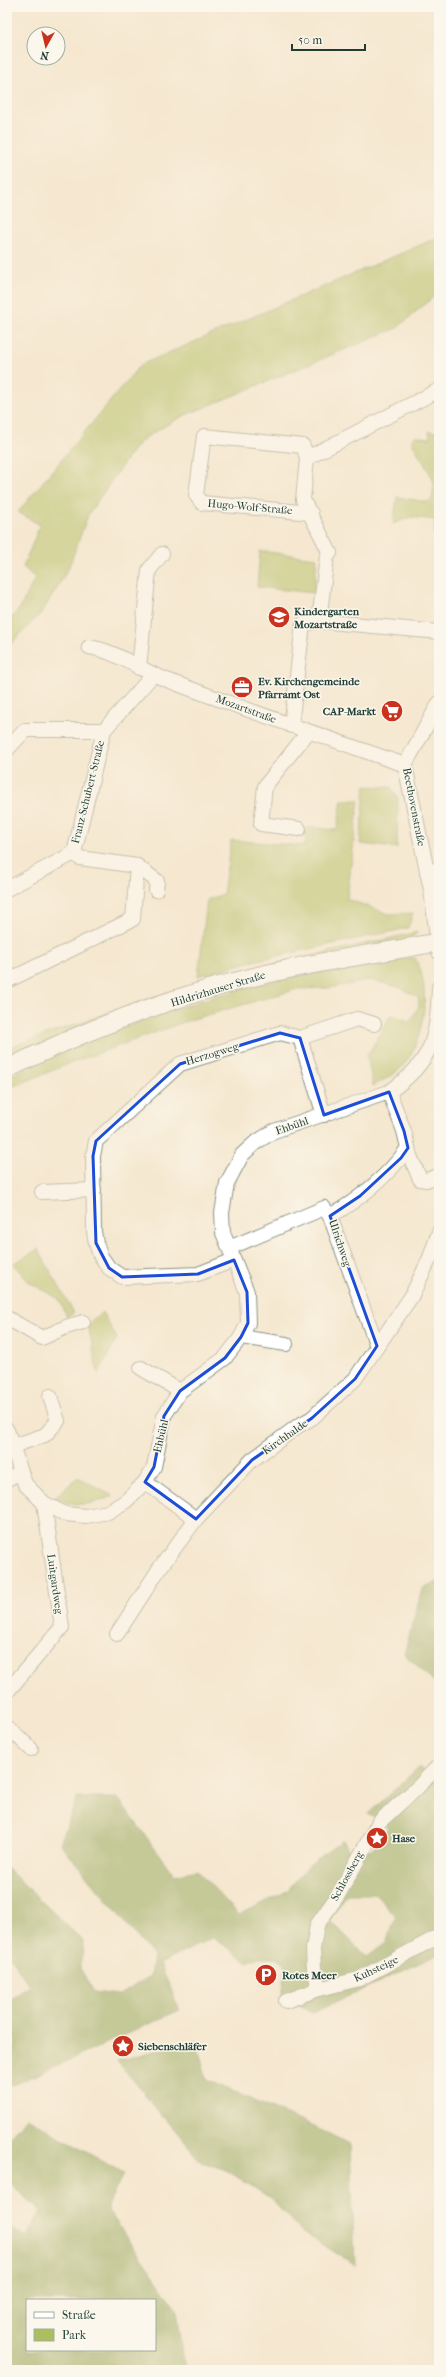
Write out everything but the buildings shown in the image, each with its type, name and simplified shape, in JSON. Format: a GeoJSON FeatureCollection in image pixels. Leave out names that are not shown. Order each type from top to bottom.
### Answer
{"type":"FeatureCollection","features":[{"type":"Feature","properties":{"kind":"main road","name":"Hildrizhauser Straße"},"geometry":{"type":"LineString","coordinates":[[7,1068],[97,1029],[224,985],[290,969],[439,945]]}},
{"type":"Feature","properties":{"kind":"street"},"geometry":{"type":"LineString","coordinates":[[307,458],[439,390]]}},
{"type":"Feature","properties":{"kind":"street","name":"Hugo-Wolf-Straße"},"geometry":{"type":"LineString","coordinates":[[310,513],[202,503],[196,495],[204,436],[303,446],[307,458],[303,500],[310,513],[330,553],[327,556],[319,621]]}},
{"type":"Feature","properties":{"kind":"street"},"geometry":{"type":"LineString","coordinates":[[139,668],[149,570],[162,554]]}},
{"type":"Feature","properties":{"kind":"street"},"geometry":{"type":"LineString","coordinates":[[291,726],[303,624],[319,621],[439,632]]}},
{"type":"Feature","properties":{"kind":"street","name":"Mozartstraße"},"geometry":{"type":"LineString","coordinates":[[90,647],[103,649],[153,675],[291,726],[405,765]]}},
{"type":"Feature","properties":{"kind":"street","name":"Franz-Schubert-Straße"},"geometry":{"type":"LineString","coordinates":[[7,889],[74,853],[104,730],[153,675]]}},
{"type":"Feature","properties":{"kind":"street","name":"Beethovenstraße"},"geometry":{"type":"LineString","coordinates":[[439,703],[405,765],[433,871],[439,945]]}},
{"type":"Feature","properties":{"kind":"street"},"geometry":{"type":"LineString","coordinates":[[7,750],[25,730],[104,730]]}},
{"type":"Feature","properties":{"kind":"street"},"geometry":{"type":"LineString","coordinates":[[298,829],[261,824],[261,818],[265,786],[308,732]]}},
{"type":"Feature","properties":{"kind":"street"},"geometry":{"type":"LineString","coordinates":[[74,853],[80,858],[137,866],[157,881],[156,890]]}},
{"type":"Feature","properties":{"kind":"street"},"geometry":{"type":"LineString","coordinates":[[7,981],[133,919],[137,866]]}},
{"type":"Feature","properties":{"kind":"street","name":"Ehbühl"},"geometry":{"type":"LineString","coordinates":[[7,1430],[20,1473],[25,1484],[44,1504],[65,1514],[86,1516],[114,1508],[126,1501],[145,1482],[154,1467],[164,1416],[180,1391],[225,1358],[241,1337],[248,1323],[249,1306],[247,1292],[223,1233],[223,1199],[227,1183],[242,1155],[255,1143],[274,1131],[389,1092],[404,1082],[422,1063],[438,1028],[439,987]]}},
{"type":"Feature","properties":{"kind":"street"},"geometry":{"type":"LineString","coordinates":[[324,1115],[300,1038],[357,1019],[374,1024]]}},
{"type":"Feature","properties":{"kind":"street","name":"Herzogweg"},"geometry":{"type":"LineString","coordinates":[[300,1038],[280,1033],[180,1064],[96,1141],[93,1156],[96,1243],[109,1268],[122,1277],[198,1274],[232,1254],[324,1208],[330,1216]]}},
{"type":"Feature","properties":{"kind":"street"},"geometry":{"type":"LineString","coordinates":[[389,1092],[404,1131],[409,1152],[420,1179],[426,1180],[439,1176]]}},
{"type":"Feature","properties":{"kind":"street","name":"Ulrichweg"},"geometry":{"type":"LineString","coordinates":[[377,1346],[330,1216],[360,1196],[409,1152]]}},
{"type":"Feature","properties":{"kind":"street"},"geometry":{"type":"LineString","coordinates":[[42,1192],[94,1190]]}},
{"type":"Feature","properties":{"kind":"street","name":"Kirchhalde"},"geometry":{"type":"LineString","coordinates":[[118,1634],[159,1569],[196,1519],[252,1460],[298,1426],[312,1418],[355,1379],[411,1296],[429,1260],[439,1232]]}},
{"type":"Feature","properties":{"kind":"street"},"geometry":{"type":"LineString","coordinates":[[7,1318],[42,1338],[66,1326],[83,1322]]}},
{"type":"Feature","properties":{"kind":"street"},"geometry":{"type":"LineString","coordinates":[[241,1337],[286,1344]]}},
{"type":"Feature","properties":{"kind":"street"},"geometry":{"type":"LineString","coordinates":[[141,1368],[180,1391]]}},
{"type":"Feature","properties":{"kind":"street"},"geometry":{"type":"LineString","coordinates":[[13,1446],[45,1434],[58,1421],[50,1396]]}},
{"type":"Feature","properties":{"kind":"street"},"geometry":{"type":"LineString","coordinates":[[7,1480],[20,1473]]}},
{"type":"Feature","properties":{"kind":"street"},"geometry":{"type":"LineString","coordinates":[[145,1482],[196,1519]]}},
{"type":"Feature","properties":{"kind":"street","name":"Luitgardweg"},"geometry":{"type":"LineString","coordinates":[[7,1692],[62,1627],[44,1504]]}},
{"type":"Feature","properties":{"kind":"street"},"geometry":{"type":"LineString","coordinates":[[7,1726],[31,1749]]}},
{"type":"Feature","properties":{"kind":"street","name":"Schlossberg"},"geometry":{"type":"LineString","coordinates":[[319,1989],[314,1968],[313,1949],[317,1925],[338,1895],[379,1822],[418,1787],[439,1765]]}},
{"type":"Feature","properties":{"kind":"street","name":"Kuhsteige"},"geometry":{"type":"LineString","coordinates":[[286,2001],[319,1989],[359,1979],[439,1936]]}},
{"type":"Feature","properties":{"kind":"highlighted area"},"geometry":{"type":"Polygon","coordinates":[[[280,1033],[300,1038],[324,1115],[389,1092],[404,1131],[408,1148],[401,1158],[360,1196],[330,1216],[377,1346],[355,1379],[312,1418],[252,1460],[196,1519],[145,1482],[154,1467],[164,1416],[180,1391],[225,1358],[241,1337],[248,1323],[247,1292],[234,1260],[198,1274],[122,1277],[109,1268],[96,1243],[94,1232],[93,1156],[96,1141],[180,1064],[280,1033]]]}},
{"type":"Feature","properties":{"kind":"green space"},"geometry":{"type":"Polygon","coordinates":[[[439,237],[439,292],[397,328],[181,417],[151,434],[139,443],[88,515],[69,567],[42,612],[7,648],[7,623],[20,608],[35,578],[23,567],[40,525],[18,512],[140,365],[439,237]]]}},
{"type":"Feature","properties":{"kind":"green space"},"geometry":{"type":"Polygon","coordinates":[[[429,431],[439,432],[439,535],[434,534],[435,520],[410,517],[393,524],[397,497],[428,502],[432,499],[434,483],[432,477],[411,441],[414,436],[430,438],[429,431]]]}},
{"type":"Feature","properties":{"kind":"green space"},"geometry":{"type":"Polygon","coordinates":[[[260,551],[317,558],[314,593],[257,587],[260,551]]]}},
{"type":"Feature","properties":{"kind":"green space"},"geometry":{"type":"Polygon","coordinates":[[[365,786],[391,787],[398,799],[397,848],[360,844],[365,786]]]}},
{"type":"Feature","properties":{"kind":"green space"},"geometry":{"type":"Polygon","coordinates":[[[342,800],[359,800],[347,899],[389,914],[413,913],[408,928],[249,962],[198,976],[207,900],[223,894],[231,840],[305,846],[307,827],[337,830],[342,800]]]}},
{"type":"Feature","properties":{"kind":"green space"},"geometry":{"type":"Polygon","coordinates":[[[418,932],[410,940],[292,964],[7,1064],[7,1048],[167,993],[240,972],[418,932]]]}},
{"type":"Feature","properties":{"kind":"green space"},"geometry":{"type":"Polygon","coordinates":[[[406,958],[415,958],[421,970],[424,984],[423,1016],[420,1032],[415,1047],[408,1060],[399,1070],[373,1086],[367,1056],[391,1015],[410,1021],[419,1006],[418,997],[398,987],[371,980],[330,988],[298,989],[190,1020],[71,1063],[7,1089],[7,1077],[77,1046],[148,1018],[222,994],[259,984],[323,971],[406,958]]]}},
{"type":"Feature","properties":{"kind":"green space"},"geometry":{"type":"Polygon","coordinates":[[[38,1249],[74,1313],[67,1317],[59,1299],[29,1282],[13,1264],[38,1249]]]}},
{"type":"Feature","properties":{"kind":"green space"},"geometry":{"type":"Polygon","coordinates":[[[102,1312],[117,1338],[98,1374],[88,1325],[102,1312]]]}},
{"type":"Feature","properties":{"kind":"green space"},"geometry":{"type":"Polygon","coordinates":[[[78,1477],[113,1496],[97,1502],[84,1504],[70,1503],[54,1498],[78,1477]]]}},
{"type":"Feature","properties":{"kind":"green space"},"geometry":{"type":"Polygon","coordinates":[[[439,1581],[439,1686],[404,1654],[422,1589],[439,1581]]]}},
{"type":"Feature","properties":{"kind":"green space"},"geometry":{"type":"Polygon","coordinates":[[[419,1767],[435,1778],[439,1775],[439,1927],[435,1929],[439,1934],[439,1954],[313,2013],[282,1995],[286,1966],[275,1957],[259,1957],[247,1962],[214,1937],[160,1964],[180,2010],[7,2088],[7,2051],[16,2044],[7,2016],[7,2001],[30,1986],[7,1953],[7,1868],[84,1942],[80,1968],[94,1992],[119,1995],[150,1976],[153,1956],[60,1844],[77,1798],[118,1798],[174,1875],[197,1870],[239,1915],[287,1891],[309,1865],[343,1840],[351,1855],[372,1849],[388,1827],[368,1814],[419,1767]],[[347,1894],[330,1920],[367,1957],[386,1943],[396,1917],[375,1894],[347,1894]]]}},
{"type":"Feature","properties":{"kind":"green space"},"geometry":{"type":"Polygon","coordinates":[[[196,2040],[207,2080],[350,2143],[355,2265],[301,2231],[269,2197],[226,2170],[202,2162],[117,2061],[196,2040]]]}},
{"type":"Feature","properties":{"kind":"green space"},"geometry":{"type":"Polygon","coordinates":[[[27,2118],[123,2173],[107,2209],[177,2309],[185,2370],[7,2370],[7,2225],[27,2237],[40,2210],[7,2182],[7,2139],[27,2118]]]}},
{"type":"Feature","properties":{"kind":"place","name":"Kindergarten Mozartstraße"},"geometry":{"type":"Point","coordinates":[279,617]}},
{"type":"Feature","properties":{"kind":"place","name":"Ev. Kirchengemeinde Pfarramt Ost"},"geometry":{"type":"Point","coordinates":[242,687]}},
{"type":"Feature","properties":{"kind":"place","name":"CAP-Markt"},"geometry":{"type":"Point","coordinates":[392,711]}},
{"type":"Feature","properties":{"kind":"place","name":"Hase"},"geometry":{"type":"Point","coordinates":[377,1838]}},
{"type":"Feature","properties":{"kind":"place","name":"Rotes Meer"},"geometry":{"type":"Point","coordinates":[266,1975]}},
{"type":"Feature","properties":{"kind":"place","name":"Siebenschläfer"},"geometry":{"type":"Point","coordinates":[123,2046]}}]}
